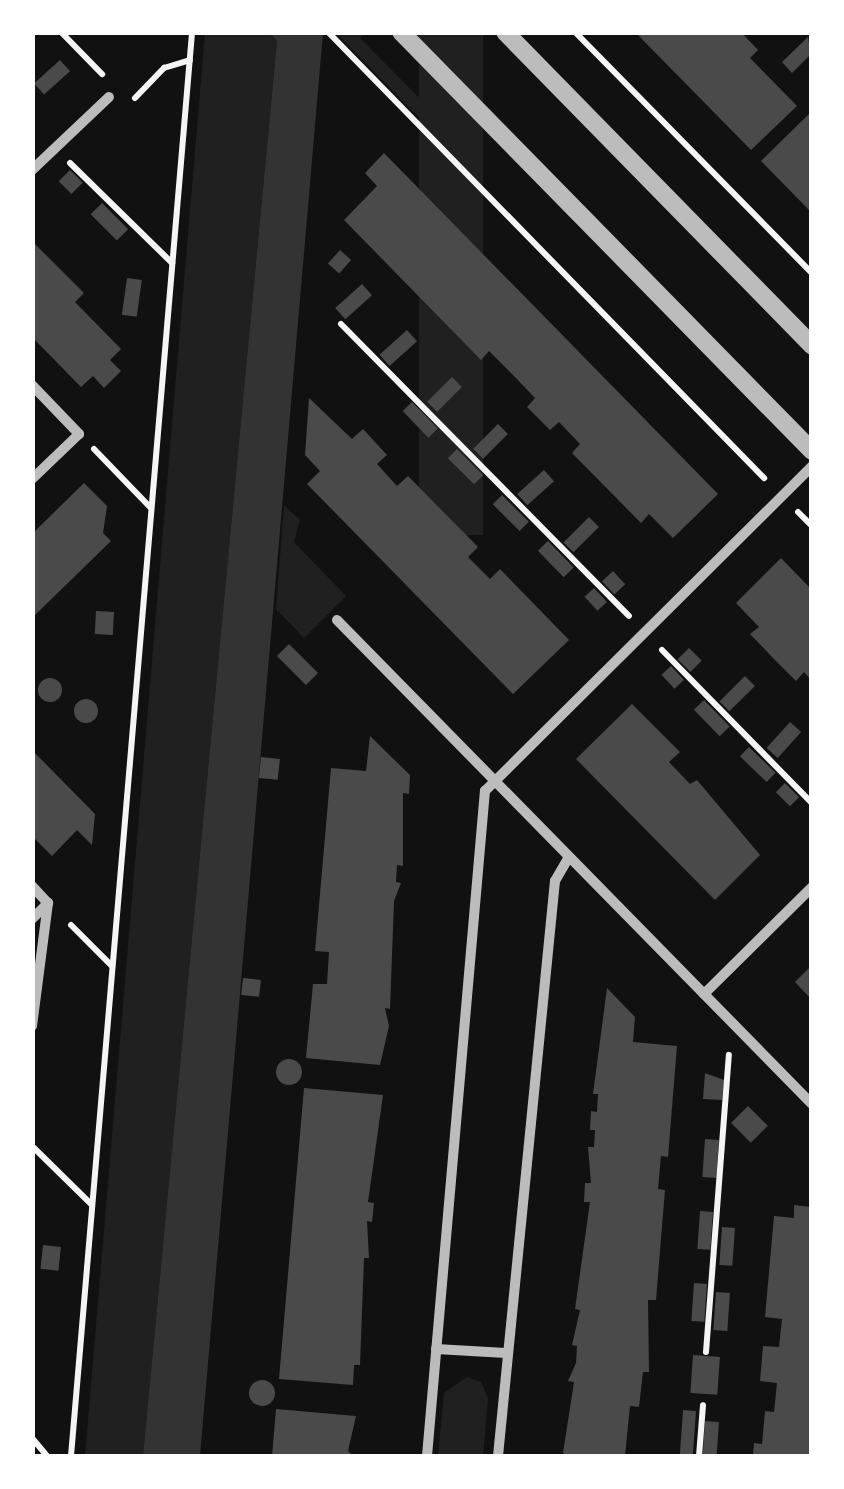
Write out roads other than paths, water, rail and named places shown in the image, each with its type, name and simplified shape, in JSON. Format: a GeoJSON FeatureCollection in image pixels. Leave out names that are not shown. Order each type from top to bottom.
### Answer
{"type":"FeatureCollection","features":[{"type":"Feature","properties":{"kind":"street"},"geometry":{"type":"LineString","coordinates":[[401,32],[812,451]]}},
{"type":"Feature","properties":{"kind":"street"},"geometry":{"type":"LineString","coordinates":[[505,32],[812,346]]}},
{"type":"Feature","properties":{"kind":"street"},"geometry":{"type":"LineString","coordinates":[[32,170],[113,93]]}},
{"type":"Feature","properties":{"kind":"street"},"geometry":{"type":"LineString","coordinates":[[32,386],[79,434],[32,479]]}},
{"type":"Feature","properties":{"kind":"street"},"geometry":{"type":"LineString","coordinates":[[427,1456],[482,805],[493,780],[812,466]]}},
{"type":"Feature","properties":{"kind":"street"},"geometry":{"type":"LineString","coordinates":[[337,620],[812,1104]]}},
{"type":"Feature","properties":{"kind":"street"},"geometry":{"type":"LineString","coordinates":[[498,1456],[555,881],[570,857]]}},
{"type":"Feature","properties":{"kind":"street"},"geometry":{"type":"LineString","coordinates":[[32,886],[48,902]]}},
{"type":"Feature","properties":{"kind":"street"},"geometry":{"type":"LineString","coordinates":[[704,994],[812,887]]}},
{"type":"Feature","properties":{"kind":"street"},"geometry":{"type":"LineString","coordinates":[[32,919],[48,902]]}},
{"type":"Feature","properties":{"kind":"street"},"geometry":{"type":"LineString","coordinates":[[32,1026],[48,902]]}},
{"type":"Feature","properties":{"kind":"street"},"geometry":{"type":"LineString","coordinates":[[436,1349],[506,1353]]}}]}
